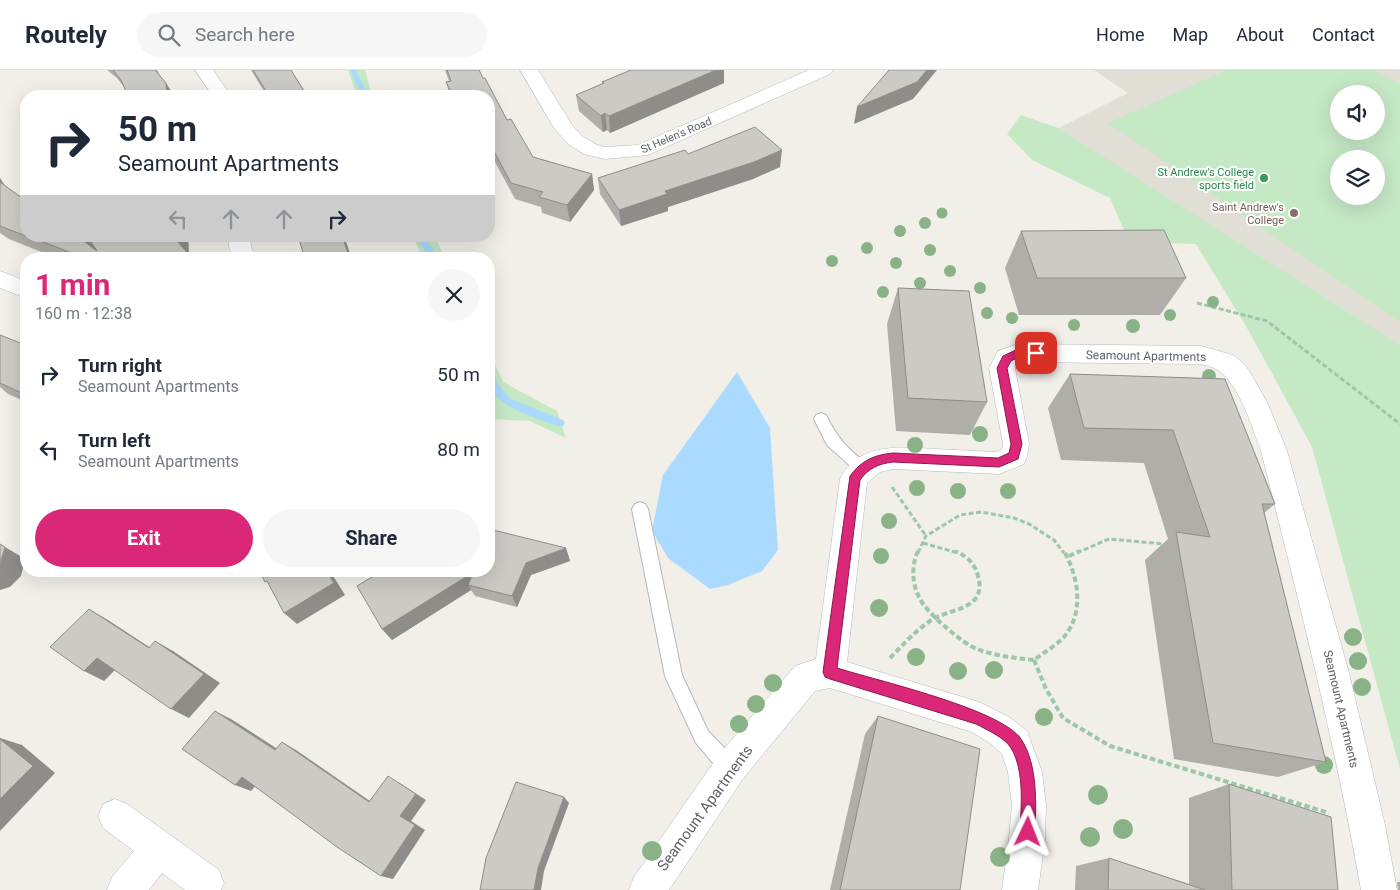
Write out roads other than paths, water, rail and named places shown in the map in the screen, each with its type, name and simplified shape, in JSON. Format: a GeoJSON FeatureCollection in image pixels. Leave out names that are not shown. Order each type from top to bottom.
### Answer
{"type":"FeatureCollection","features":[{"type":"Feature","properties":{"kind":"street"},"geometry":{"type":"LineString","coordinates":[[204,70],[218,90]]}},
{"type":"Feature","properties":{"kind":"street","name":"St Helen's Road"},"geometry":{"type":"LineString","coordinates":[[529,70],[564,128],[576,140],[591,150],[605,153],[641,151],[824,70]]}},
{"type":"Feature","properties":{"kind":"street"},"geometry":{"type":"LineString","coordinates":[[0,279],[20,287]]}},
{"type":"Feature","properties":{"kind":"street","name":"Seamount Apartments"},"geometry":{"type":"LineString","coordinates":[[870,464],[893,458],[999,463],[1014,456],[1016,444],[1002,368],[1006,358],[1018,353],[1201,356],[1214,357],[1226,362],[1234,370],[1263,421],[1274,451],[1333,673],[1367,825],[1379,890]]}},
{"type":"Feature","properties":{"kind":"street"},"geometry":{"type":"LineString","coordinates":[[830,672],[854,479],[870,464]]}},
{"type":"Feature","properties":{"kind":"street","name":"Seamount Apartments"},"geometry":{"type":"LineString","coordinates":[[647,890],[730,768],[806,677],[830,672],[979,718],[999,729],[1016,743],[1023,762],[1029,791],[1028,832],[1020,890]]}},
{"type":"Feature","properties":{"kind":"street"},"geometry":{"type":"LineString","coordinates":[[115,816],[206,883]]}},
{"type":"Feature","properties":{"kind":"street"},"geometry":{"type":"LineString","coordinates":[[125,890],[159,848]]}},
{"type":"Feature","properties":{"kind":"lane"},"geometry":{"type":"LineString","coordinates":[[821,419],[826,434],[841,450],[870,464]]}},
{"type":"Feature","properties":{"kind":"lane"},"geometry":{"type":"LineString","coordinates":[[640,509],[674,676],[702,737],[730,768]]}},
{"type":"Feature","properties":{"kind":"water"},"geometry":{"type":"Polygon","coordinates":[[[737,372],[770,428],[778,550],[762,571],[728,585],[710,589],[668,558],[652,531],[663,475],[737,372]]]}},
{"type":"Feature","properties":{"kind":"waterway"},"geometry":{"type":"LineString","coordinates":[[353,70],[362,90]]}},
{"type":"Feature","properties":{"kind":"waterway"},"geometry":{"type":"LineString","coordinates":[[423,242],[431,252]]}},
{"type":"Feature","properties":{"kind":"waterway"},"geometry":{"type":"LineString","coordinates":[[495,386],[508,402],[560,423]]}},
{"type":"Feature","properties":{"kind":"place","name":"St Andrew's College sports field"},"geometry":{"type":"Point","coordinates":[1264,178]}},
{"type":"Feature","properties":{"kind":"place","name":"Saint Andrew's College"},"geometry":{"type":"Point","coordinates":[1294,213]}}]}
